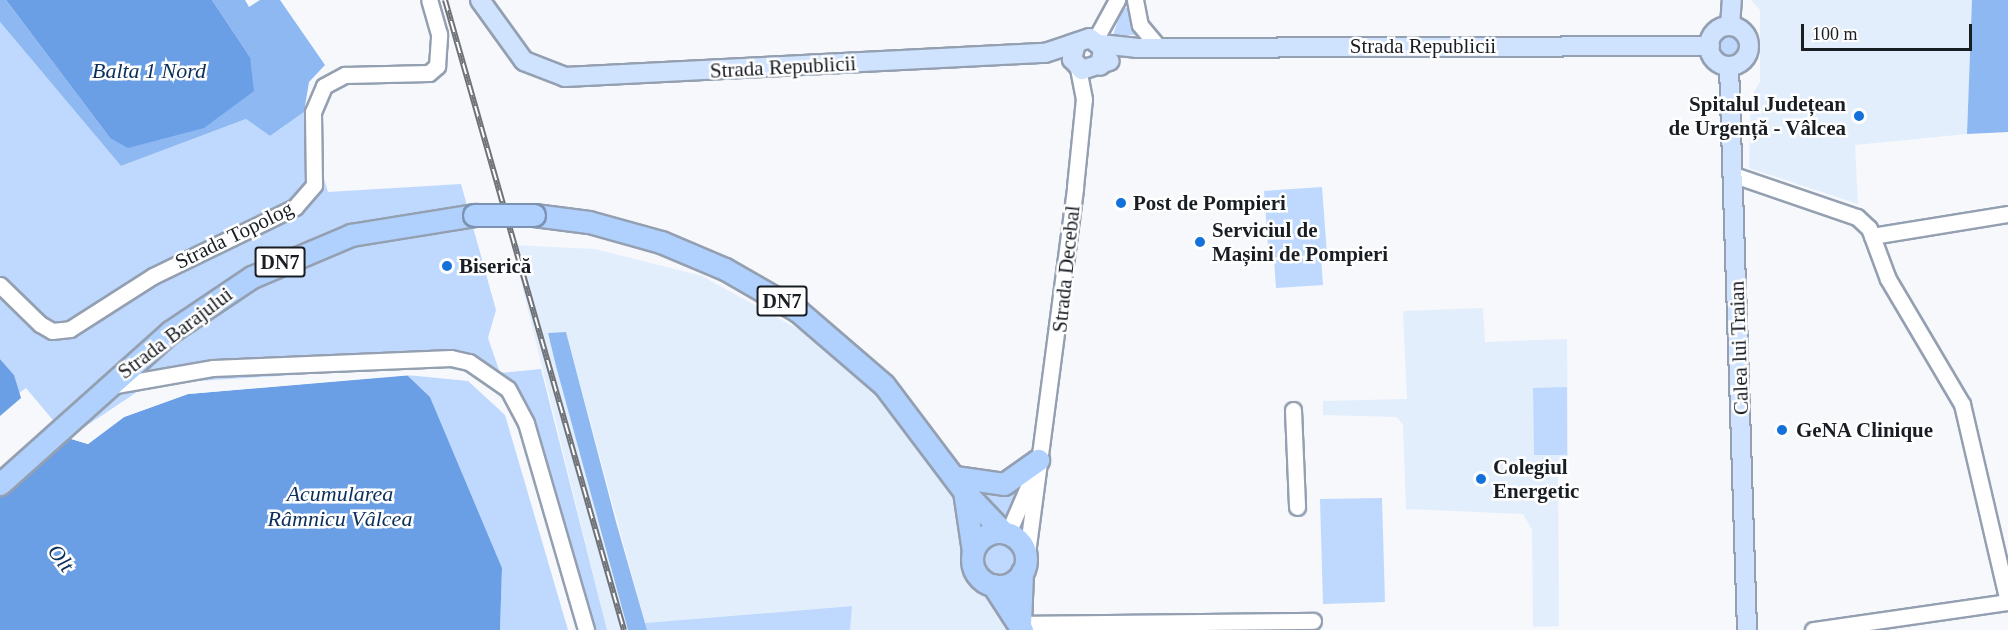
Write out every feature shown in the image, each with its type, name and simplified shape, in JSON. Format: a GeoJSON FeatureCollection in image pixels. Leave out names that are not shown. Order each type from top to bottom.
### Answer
{"type":"FeatureCollection","features":[{"type":"Feature","properties":{"kind":"highway","name":"Strada Barajului"},"geometry":{"type":"LineString","coordinates":[[0,484],[104,388],[196,312],[277,264],[379,228],[474,215],[534,215],[589,222],[661,242],[764,290],[866,368],[913,418],[959,484],[1006,533]]}},
{"type":"Feature","properties":{"kind":"highway"},"geometry":{"type":"LineString","coordinates":[[959,484],[1004,484],[1038,460]]}},
{"type":"Feature","properties":{"kind":"highway","name":"Strada Barajului"},"geometry":{"type":"LineString","coordinates":[[959,484],[973,551]]}},
{"type":"Feature","properties":{"kind":"highway"},"geometry":{"type":"LineString","coordinates":[[973,551],[982,538],[1006,533]]}},
{"type":"Feature","properties":{"kind":"highway","name":"DN7"},"geometry":{"type":"LineString","coordinates":[[1006,533],[1022,544],[1024,567]]}},
{"type":"Feature","properties":{"kind":"highway","name":"DN7"},"geometry":{"type":"LineString","coordinates":[[973,551],[975,570],[993,585],[1021,627]]}},
{"type":"Feature","properties":{"kind":"highway"},"geometry":{"type":"LineString","coordinates":[[993,585],[1010,584],[1024,567]]}},
{"type":"Feature","properties":{"kind":"highway"},"geometry":{"type":"LineString","coordinates":[[1021,627],[1024,567]]}},
{"type":"Feature","properties":{"kind":"main road","name":"Strada Republicii"},"geometry":{"type":"LineString","coordinates":[[480,0],[524,61],[553,75],[592,78],[1045,53],[1076,44],[1098,42],[1136,48],[1710,46]]}},
{"type":"Feature","properties":{"kind":"main road"},"geometry":{"type":"LineString","coordinates":[[1730,26],[1732,0]]}},
{"type":"Feature","properties":{"kind":"main road"},"geometry":{"type":"LineString","coordinates":[[1730,26],[1747,36],[1749,50],[1740,63],[1729,66],[1715,60],[1710,46],[1713,34],[1730,26]]}},
{"type":"Feature","properties":{"kind":"main road"},"geometry":{"type":"LineString","coordinates":[[1076,44],[1087,67],[1104,53],[1098,42]]}},
{"type":"Feature","properties":{"kind":"main road","name":"Strada Republicii"},"geometry":{"type":"LineString","coordinates":[[1045,53],[1087,67],[1136,48]]}},
{"type":"Feature","properties":{"kind":"main road","name":"Calea lui Traian"},"geometry":{"type":"LineString","coordinates":[[1729,66],[1747,630]]}},
{"type":"Feature","properties":{"kind":"street","name":"Strada Topolog"},"geometry":{"type":"LineString","coordinates":[[0,285],[40,324],[70,329],[153,276],[295,207],[314,185],[313,112],[324,86],[345,75],[429,73],[438,66],[439,34],[429,0]]}},
{"type":"Feature","properties":{"kind":"street"},"geometry":{"type":"LineString","coordinates":[[1098,42],[1117,0]]}},
{"type":"Feature","properties":{"kind":"street"},"geometry":{"type":"LineString","coordinates":[[1135,0],[1140,25],[1159,48]]}},
{"type":"Feature","properties":{"kind":"street","name":"Strada Decebal"},"geometry":{"type":"LineString","coordinates":[[1024,567],[1045,438],[1087,67]]}},
{"type":"Feature","properties":{"kind":"street"},"geometry":{"type":"LineString","coordinates":[[1734,175],[1857,217],[1872,236],[1887,279],[1947,370],[1962,404],[2008,602],[1813,630]]}},
{"type":"Feature","properties":{"kind":"street"},"geometry":{"type":"LineString","coordinates":[[1872,236],[2008,214]]}},
{"type":"Feature","properties":{"kind":"street","name":"Strada Barajului"},"geometry":{"type":"LineString","coordinates":[[104,388],[213,368],[451,358],[469,362],[508,389],[526,423],[585,630]]}},
{"type":"Feature","properties":{"kind":"street"},"geometry":{"type":"LineString","coordinates":[[1293,410],[1297,507]]}},
{"type":"Feature","properties":{"kind":"street","name":"Strada Decebal"},"geometry":{"type":"LineString","coordinates":[[1006,533],[1038,460],[1045,438]]}},
{"type":"Feature","properties":{"kind":"street"},"geometry":{"type":"LineString","coordinates":[[1021,627],[1313,621]]}},
{"type":"Feature","properties":{"kind":"shaded area"},"geometry":{"type":"Polygon","coordinates":[[[0,0],[6,0],[110,138],[250,57],[212,0],[245,0],[249,7],[260,0],[280,0],[325,65],[309,82],[304,112],[270,136],[246,119],[121,166],[0,22],[0,0]]]}},
{"type":"Feature","properties":{"kind":"shaded area","name":"Spitalul Județean de Urgență - Vâlcea"},"geometry":{"type":"Polygon","coordinates":[[[1751,0],[1972,0],[1967,134],[1855,145],[1858,204],[1749,168],[1751,97],[1760,82],[1760,10],[1751,0]]]}},
{"type":"Feature","properties":{"kind":"shaded area"},"geometry":{"type":"Polygon","coordinates":[[[1972,0],[2008,0],[2008,132],[1967,134],[1972,0]]]}},
{"type":"Feature","properties":{"kind":"shaded area"},"geometry":{"type":"Polygon","coordinates":[[[1122,8],[1129,8],[1139,35],[1113,35],[1122,8]]]}},
{"type":"Feature","properties":{"kind":"shaded area"},"geometry":{"type":"Polygon","coordinates":[[[0,22],[121,166],[246,119],[270,136],[304,112],[328,192],[461,184],[496,310],[488,338],[500,373],[541,369],[607,630],[579,630],[511,406],[473,373],[436,366],[166,383],[137,392],[68,438],[26,388],[18,394],[14,375],[0,359],[0,22]]]}},
{"type":"Feature","properties":{"kind":"shaded area"},"geometry":{"type":"Polygon","coordinates":[[[1729,34],[1737,38],[1741,46],[1737,54],[1729,58],[1721,54],[1717,46],[1721,38],[1729,34]]]}},
{"type":"Feature","properties":{"kind":"shaded area"},"geometry":{"type":"Polygon","coordinates":[[[1322,187],[1327,254],[1269,258],[1264,191],[1322,187]]]}},
{"type":"Feature","properties":{"kind":"shaded area"},"geometry":{"type":"Polygon","coordinates":[[[512,245],[595,249],[702,276],[798,329],[854,373],[917,438],[954,497],[1009,630],[850,630],[851,606],[645,623],[566,332],[548,333],[628,630],[607,630],[512,245]]]}},
{"type":"Feature","properties":{"kind":"shaded area"},"geometry":{"type":"Polygon","coordinates":[[[1321,257],[1323,285],[1276,288],[1274,260],[1321,257]]]}},
{"type":"Feature","properties":{"kind":"shaded area","name":"Colegiul Energetic"},"geometry":{"type":"Polygon","coordinates":[[[1483,308],[1485,342],[1567,339],[1568,459],[1558,460],[1559,626],[1533,627],[1532,530],[1523,514],[1406,509],[1403,425],[1397,417],[1323,415],[1323,401],[1407,399],[1403,311],[1483,308]]]}},
{"type":"Feature","properties":{"kind":"shaded area"},"geometry":{"type":"Polygon","coordinates":[[[566,332],[647,630],[628,630],[556,366],[548,333],[566,332]]]}},
{"type":"Feature","properties":{"kind":"shaded area"},"geometry":{"type":"Polygon","coordinates":[[[407,375],[468,381],[505,415],[568,630],[500,630],[502,568],[430,397],[407,375]]]}},
{"type":"Feature","properties":{"kind":"shaded area"},"geometry":{"type":"Polygon","coordinates":[[[1567,387],[1567,455],[1534,455],[1533,388],[1567,387]]]}},
{"type":"Feature","properties":{"kind":"shaded area"},"geometry":{"type":"Polygon","coordinates":[[[1023,482],[1007,521],[980,491],[1023,482]]]}},
{"type":"Feature","properties":{"kind":"shaded area"},"geometry":{"type":"Polygon","coordinates":[[[1382,498],[1385,602],[1323,604],[1320,499],[1382,498]]]}},
{"type":"Feature","properties":{"kind":"shaded area"},"geometry":{"type":"Polygon","coordinates":[[[999,542],[1011,547],[1016,559],[1011,571],[999,576],[987,571],[982,559],[987,547],[999,542]]]}},
{"type":"Feature","properties":{"kind":"shaded area"},"geometry":{"type":"Polygon","coordinates":[[[852,606],[850,630],[647,630],[645,623],[852,606]]]}},
{"type":"Feature","properties":{"kind":"water","name":"Balta 1 Nord"},"geometry":{"type":"Polygon","coordinates":[[[6,0],[212,0],[250,57],[254,91],[204,128],[128,148],[110,138],[6,0]]]}},
{"type":"Feature","properties":{"kind":"water"},"geometry":{"type":"Polygon","coordinates":[[[0,359],[14,375],[21,398],[0,416],[0,359]]]}},
{"type":"Feature","properties":{"kind":"water","name":"Acumularea Râmnicu Vâlcea"},"geometry":{"type":"Polygon","coordinates":[[[407,375],[430,397],[502,568],[500,630],[0,630],[0,497],[68,438],[88,444],[124,417],[188,394],[407,375]]]}},
{"type":"Feature","properties":{"kind":"pier"},"geometry":{"type":"Polygon","coordinates":[[[406,372],[413,375],[188,394],[124,417],[88,444],[68,438],[88,441],[123,414],[188,391],[406,372]]]}},
{"type":"Feature","properties":{"kind":"railway"},"geometry":{"type":"LineString","coordinates":[[445,0],[624,630]]}},
{"type":"Feature","properties":{"kind":"place","name":"Spitalul Județean de Urgență - Vâlcea"},"geometry":{"type":"Point","coordinates":[1859,116]}},
{"type":"Feature","properties":{"kind":"place","name":"Post de Pompieri"},"geometry":{"type":"Point","coordinates":[1121,203]}},
{"type":"Feature","properties":{"kind":"place","name":"Serviciul de Mașini de Pompieri"},"geometry":{"type":"Point","coordinates":[1200,242]}},
{"type":"Feature","properties":{"kind":"place","name":"Biserică"},"geometry":{"type":"Point","coordinates":[447,266]}},
{"type":"Feature","properties":{"kind":"place","name":"GeNA Clinique"},"geometry":{"type":"Point","coordinates":[1782,430]}},
{"type":"Feature","properties":{"kind":"place","name":"Colegiul Energetic"},"geometry":{"type":"Point","coordinates":[1481,479]}},
{"type":"Feature","properties":{"kind":"water label","name":"Olt"},"geometry":{"type":"Point","coordinates":[61,558]}}]}
